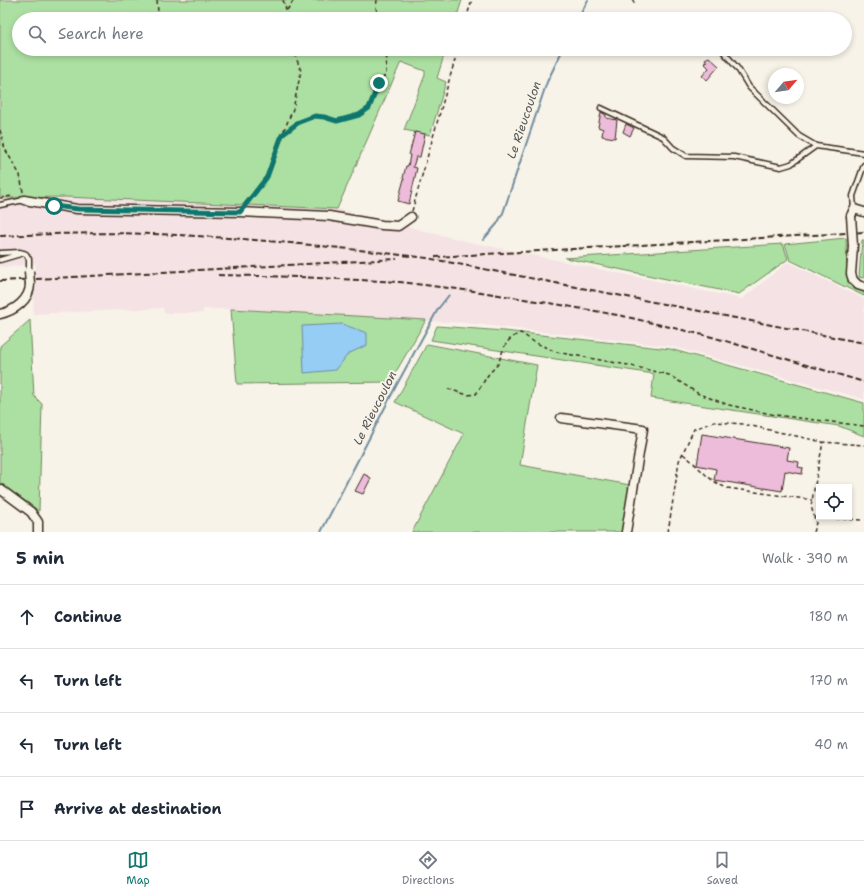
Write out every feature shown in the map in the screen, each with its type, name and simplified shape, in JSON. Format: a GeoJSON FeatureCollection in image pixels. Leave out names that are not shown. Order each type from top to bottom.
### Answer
{"type":"FeatureCollection","features":[{"type":"Feature","properties":{"kind":"street"},"geometry":{"type":"LineString","coordinates":[[24,200],[78,209],[240,212],[329,216],[390,226],[398,226],[411,216]]}},
{"type":"Feature","properties":{"kind":"street"},"geometry":{"type":"LineString","coordinates":[[864,212],[852,213],[853,246],[851,274],[853,280],[858,285],[864,287]]}},
{"type":"Feature","properties":{"kind":"street"},"geometry":{"type":"LineString","coordinates":[[0,314],[13,309],[23,300],[28,292],[30,284],[29,271]]}},
{"type":"Feature","properties":{"kind":"street"},"geometry":{"type":"LineString","coordinates":[[561,418],[643,429],[626,532]]}},
{"type":"Feature","properties":{"kind":"street"},"geometry":{"type":"LineString","coordinates":[[0,489],[31,512],[38,522],[38,532]]}},
{"type":"Feature","properties":{"kind":"lane"},"geometry":{"type":"LineString","coordinates":[[727,56],[738,69],[749,87],[798,136],[816,146],[864,153]]}},
{"type":"Feature","properties":{"kind":"lane"},"geometry":{"type":"LineString","coordinates":[[602,108],[663,137],[673,148],[686,156],[734,157],[781,167],[791,164],[816,146]]}},
{"type":"Feature","properties":{"kind":"lane"},"geometry":{"type":"LineString","coordinates":[[852,213],[853,196],[864,165]]}},
{"type":"Feature","properties":{"kind":"lane"},"geometry":{"type":"LineString","coordinates":[[0,206],[24,200]]}},
{"type":"Feature","properties":{"kind":"lane"},"geometry":{"type":"LineString","coordinates":[[0,253],[12,252],[26,254],[29,259],[29,271]]}},
{"type":"Feature","properties":{"kind":"lane"},"geometry":{"type":"LineString","coordinates":[[0,260],[24,253]]}},
{"type":"Feature","properties":{"kind":"path"},"geometry":{"type":"LineString","coordinates":[[156,0],[158,12]]}},
{"type":"Feature","properties":{"kind":"path"},"geometry":{"type":"LineString","coordinates":[[283,0],[287,11]]}},
{"type":"Feature","properties":{"kind":"path"},"geometry":{"type":"LineString","coordinates":[[287,11],[294,0]]}},
{"type":"Feature","properties":{"kind":"path"},"geometry":{"type":"LineString","coordinates":[[377,0],[377,12]]}},
{"type":"Feature","properties":{"kind":"path"},"geometry":{"type":"LineString","coordinates":[[468,12],[472,0]]}},
{"type":"Feature","properties":{"kind":"path"},"geometry":{"type":"LineString","coordinates":[[633,0],[635,6]]}},
{"type":"Feature","properties":{"kind":"path"},"geometry":{"type":"LineString","coordinates":[[240,212],[267,177],[293,109],[301,71],[296,56]]}},
{"type":"Feature","properties":{"kind":"path"},"geometry":{"type":"LineString","coordinates":[[282,135],[299,122],[315,116],[337,121],[359,115],[369,108],[379,83],[386,74],[387,56]]}},
{"type":"Feature","properties":{"kind":"path"},"geometry":{"type":"LineString","coordinates":[[411,216],[456,56]]}},
{"type":"Feature","properties":{"kind":"path"},"geometry":{"type":"LineString","coordinates":[[0,130],[5,149],[20,175],[23,186],[24,200]]}},
{"type":"Feature","properties":{"kind":"path"},"geometry":{"type":"LineString","coordinates":[[448,390],[468,395],[476,394],[488,375],[497,365],[500,355],[512,336],[521,333],[534,342],[556,352],[628,365],[669,375],[699,394],[729,405],[776,415],[864,426]]}},
{"type":"Feature","properties":{"kind":"path"},"geometry":{"type":"LineString","coordinates":[[668,532],[679,461],[694,429],[714,422],[743,424],[823,442],[864,445]]}},
{"type":"Feature","properties":{"kind":"path"},"geometry":{"type":"LineString","coordinates":[[813,532],[816,523],[811,506],[823,442]]}},
{"type":"Feature","properties":{"kind":"path"},"geometry":{"type":"LineString","coordinates":[[683,453],[716,484],[727,488],[812,500]]}},
{"type":"Feature","properties":{"kind":"path"},"geometry":{"type":"LineString","coordinates":[[814,518],[864,520]]}},
{"type":"Feature","properties":{"kind":"shaded area"},"geometry":{"type":"Polygon","coordinates":[[[66,197],[337,209],[469,242],[742,299],[788,262],[864,299],[864,399],[670,346],[465,323],[231,309],[203,309],[203,313],[164,313],[163,308],[33,314],[36,264],[0,267],[0,198],[66,197]]]}},
{"type":"Feature","properties":{"kind":"green space"},"geometry":{"type":"Polygon","coordinates":[[[0,0],[462,0],[458,12],[12,12],[12,56],[444,56],[437,78],[446,82],[430,135],[404,130],[425,75],[425,71],[401,62],[337,209],[66,197],[0,198],[0,0]]]}},
{"type":"Feature","properties":{"kind":"green space"},"geometry":{"type":"Polygon","coordinates":[[[846,238],[848,284],[856,289],[864,290],[864,296],[790,260],[785,244],[846,238]]]}},
{"type":"Feature","properties":{"kind":"green space"},"geometry":{"type":"Polygon","coordinates":[[[862,240],[864,240],[864,278],[859,277],[862,240]]]}},
{"type":"Feature","properties":{"kind":"green space"},"geometry":{"type":"Polygon","coordinates":[[[783,244],[788,259],[739,294],[565,258],[783,244]]]}},
{"type":"Feature","properties":{"kind":"green space"},"geometry":{"type":"Polygon","coordinates":[[[231,309],[426,320],[390,382],[237,384],[231,309]]]}},
{"type":"Feature","properties":{"kind":"green space"},"geometry":{"type":"Polygon","coordinates":[[[30,320],[34,396],[42,404],[39,511],[0,483],[0,346],[30,320]]]}},
{"type":"Feature","properties":{"kind":"green space"},"geometry":{"type":"Polygon","coordinates":[[[437,326],[504,331],[670,349],[864,403],[864,436],[839,426],[651,398],[654,374],[431,340],[437,326]]]}},
{"type":"Feature","properties":{"kind":"green space"},"geometry":{"type":"Polygon","coordinates":[[[427,344],[537,365],[520,465],[630,485],[622,532],[412,532],[464,434],[395,402],[427,344]]]}},
{"type":"Feature","properties":{"kind":"water"},"geometry":{"type":"Polygon","coordinates":[[[342,324],[367,333],[367,345],[348,354],[336,370],[304,373],[302,326],[342,324]]]}},
{"type":"Feature","properties":{"kind":"building"},"geometry":{"type":"Polygon","coordinates":[[[709,57],[719,66],[707,80],[702,76],[709,68],[704,63],[707,62],[705,59],[709,57]]]}},
{"type":"Feature","properties":{"kind":"building"},"geometry":{"type":"Polygon","coordinates":[[[601,112],[606,115],[606,118],[617,120],[615,138],[602,136],[603,129],[598,127],[601,112]]]}},
{"type":"Feature","properties":{"kind":"building"},"geometry":{"type":"Polygon","coordinates":[[[626,124],[634,128],[630,136],[623,132],[626,124]]]}},
{"type":"Feature","properties":{"kind":"building"},"geometry":{"type":"Polygon","coordinates":[[[415,132],[425,134],[420,157],[416,157],[413,167],[417,168],[409,204],[398,201],[406,166],[408,166],[409,155],[415,132]]]}},
{"type":"Feature","properties":{"kind":"building"},"geometry":{"type":"Polygon","coordinates":[[[702,434],[789,448],[787,460],[799,462],[798,467],[803,468],[802,474],[785,471],[782,491],[714,480],[716,469],[697,465],[702,434]]]}},
{"type":"Feature","properties":{"kind":"building"},"geometry":{"type":"Polygon","coordinates":[[[364,474],[371,478],[363,494],[355,491],[364,474]]]}},
{"type":"Feature","properties":{"kind":"waterway","name":"Le Rieucoulon"},"geometry":{"type":"LineString","coordinates":[[582,12],[588,0]]}},
{"type":"Feature","properties":{"kind":"waterway","name":"Le Rieucoulon"},"geometry":{"type":"LineString","coordinates":[[483,240],[497,224],[503,213],[547,82],[560,56]]}},
{"type":"Feature","properties":{"kind":"waterway","name":"Le Rieucoulon"},"geometry":{"type":"LineString","coordinates":[[321,532],[396,386],[438,309],[449,295]]}},
{"type":"Feature","properties":{"kind":"railway"},"geometry":{"type":"LineString","coordinates":[[435,257],[864,232]]}},
{"type":"Feature","properties":{"kind":"railway"},"geometry":{"type":"LineString","coordinates":[[0,236],[95,233],[186,235],[290,243],[427,258],[864,343]]}},
{"type":"Feature","properties":{"kind":"railway"},"geometry":{"type":"LineString","coordinates":[[0,281],[397,259]]}},
{"type":"Feature","properties":{"kind":"railway"},"geometry":{"type":"LineString","coordinates":[[218,275],[400,282],[481,292],[561,305],[623,316],[712,337],[864,382]]}},
{"type":"Feature","properties":{"kind":"route"},"geometry":{"type":"LineString","coordinates":[[54,206],[78,209],[240,212],[267,177],[282,135],[299,122],[315,116],[337,121],[359,115],[369,108],[379,83]]}}]}
